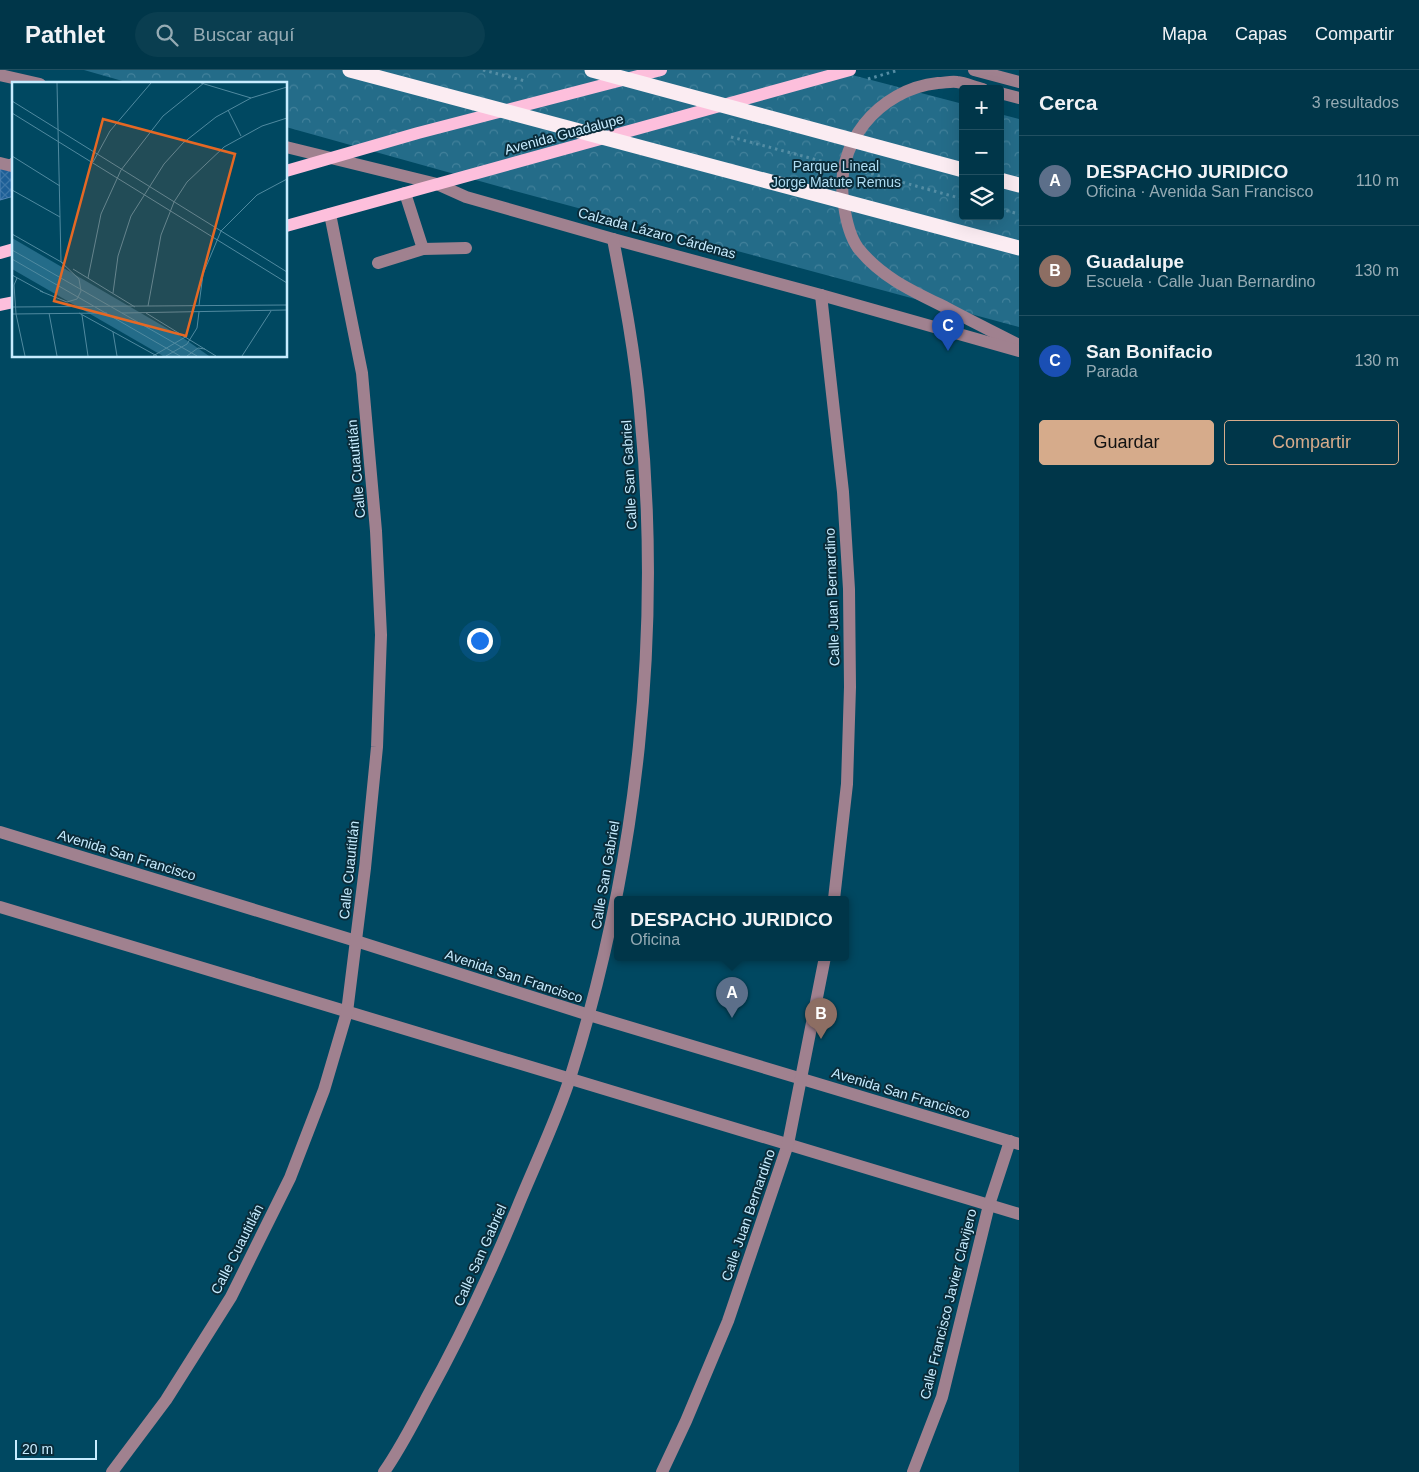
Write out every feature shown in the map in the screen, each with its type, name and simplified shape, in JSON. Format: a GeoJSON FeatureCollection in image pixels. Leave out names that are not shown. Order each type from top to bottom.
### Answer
{"type":"FeatureCollection","features":[{"type":"Feature","properties":{"kind":"highway"},"geometry":{"type":"LineString","coordinates":[[350,70],[1019,248]]}},
{"type":"Feature","properties":{"kind":"highway"},"geometry":{"type":"LineString","coordinates":[[592,70],[959,169]]}},
{"type":"Feature","properties":{"kind":"highway"},"geometry":{"type":"LineString","coordinates":[[1004,181],[1019,186]]}},
{"type":"Feature","properties":{"kind":"main road"},"geometry":{"type":"LineString","coordinates":[[288,170],[418,133],[661,70]]}},
{"type":"Feature","properties":{"kind":"main road","name":"Avenida Guadalupe"},"geometry":{"type":"LineString","coordinates":[[288,225],[850,70]]}},
{"type":"Feature","properties":{"kind":"street"},"geometry":{"type":"LineString","coordinates":[[974,70],[1019,82]]}},
{"type":"Feature","properties":{"kind":"street"},"geometry":{"type":"LineString","coordinates":[[0,75],[31,82]]}},
{"type":"Feature","properties":{"kind":"street"},"geometry":{"type":"LineString","coordinates":[[968,85],[956,82],[922,85],[902,92],[884,103],[861,127],[846,156],[841,192],[851,234],[858,247],[880,271],[908,289],[1019,345]]}},
{"type":"Feature","properties":{"kind":"street"},"geometry":{"type":"LineString","coordinates":[[1004,94],[1019,98]]}},
{"type":"Feature","properties":{"kind":"street","name":"Calzada Lázaro Cárdenas"},"geometry":{"type":"LineString","coordinates":[[288,147],[438,184],[466,196],[613,239],[1019,351]]}},
{"type":"Feature","properties":{"kind":"street"},"geometry":{"type":"LineString","coordinates":[[405,194],[422,249]]}},
{"type":"Feature","properties":{"kind":"street","name":"Calle Cuautitlán"},"geometry":{"type":"LineString","coordinates":[[112,1472],[166,1400],[231,1297],[290,1178],[324,1090],[347,1012],[377,747],[381,635],[376,531],[362,373],[330,214]]}},
{"type":"Feature","properties":{"kind":"street","name":"Calle San Gabriel"},"geometry":{"type":"LineString","coordinates":[[613,239],[629,322],[640,412],[647,515],[648,620],[641,722],[630,824],[617,896]]}},
{"type":"Feature","properties":{"kind":"street"},"geometry":{"type":"LineString","coordinates":[[378,263],[422,249],[466,248]]}},
{"type":"Feature","properties":{"kind":"street","name":"Calle Juan Bernardino"},"geometry":{"type":"LineString","coordinates":[[821,295],[844,492],[849,589],[850,687],[847,784],[834,896]]}},
{"type":"Feature","properties":{"kind":"street","name":"Avenida San Francisco"},"geometry":{"type":"LineString","coordinates":[[0,832],[356,941],[589,1015],[1014,1143]]}},
{"type":"Feature","properties":{"kind":"street"},"geometry":{"type":"LineString","coordinates":[[0,907],[1019,1214]]}},
{"type":"Feature","properties":{"kind":"street","name":"Calle San Gabriel"},"geometry":{"type":"LineString","coordinates":[[384,1472],[395,1456],[446,1363],[493,1268],[570,1079],[589,1015],[614,913]]}},
{"type":"Feature","properties":{"kind":"street","name":"Calle Juan Bernardino"},"geometry":{"type":"LineString","coordinates":[[662,1472],[686,1421],[728,1321],[788,1144],[824,961]]}},
{"type":"Feature","properties":{"kind":"street","name":"Calle Francisco Javier Clavijero"},"geometry":{"type":"LineString","coordinates":[[913,1472],[942,1398],[988,1205],[1014,1143]]}},
{"type":"Feature","properties":{"kind":"path"},"geometry":{"type":"LineString","coordinates":[[483,70],[525,81]]}},
{"type":"Feature","properties":{"kind":"path"},"geometry":{"type":"LineString","coordinates":[[732,137],[830,163]]}},
{"type":"Feature","properties":{"kind":"path"},"geometry":{"type":"LineString","coordinates":[[865,172],[959,198]]}},
{"type":"Feature","properties":{"kind":"path"},"geometry":{"type":"LineString","coordinates":[[1004,210],[1019,214]]}},
{"type":"Feature","properties":{"kind":"green space","name":"Parque Lineal Jorge Matute Remus"},"geometry":{"type":"Polygon","coordinates":[[[84,70],[833,70],[959,103],[959,220],[1004,220],[1004,115],[1019,119],[1019,327],[288,128],[288,82],[126,82],[84,70]]]}},
{"type":"Feature","properties":{"kind":"building"},"geometry":{"type":"Polygon","coordinates":[[[12,166],[12,197],[0,200],[0,169],[12,166]]]}},
{"type":"Feature","properties":{"kind":"place","name":"San Bonifacio"},"geometry":{"type":"Point","coordinates":[948,351]}},
{"type":"Feature","properties":{"kind":"place","name":"DESPACHO JURIDICO"},"geometry":{"type":"Point","coordinates":[732,1018]}},
{"type":"Feature","properties":{"kind":"place","name":"Guadalupe"},"geometry":{"type":"Point","coordinates":[821,1039]}}]}
